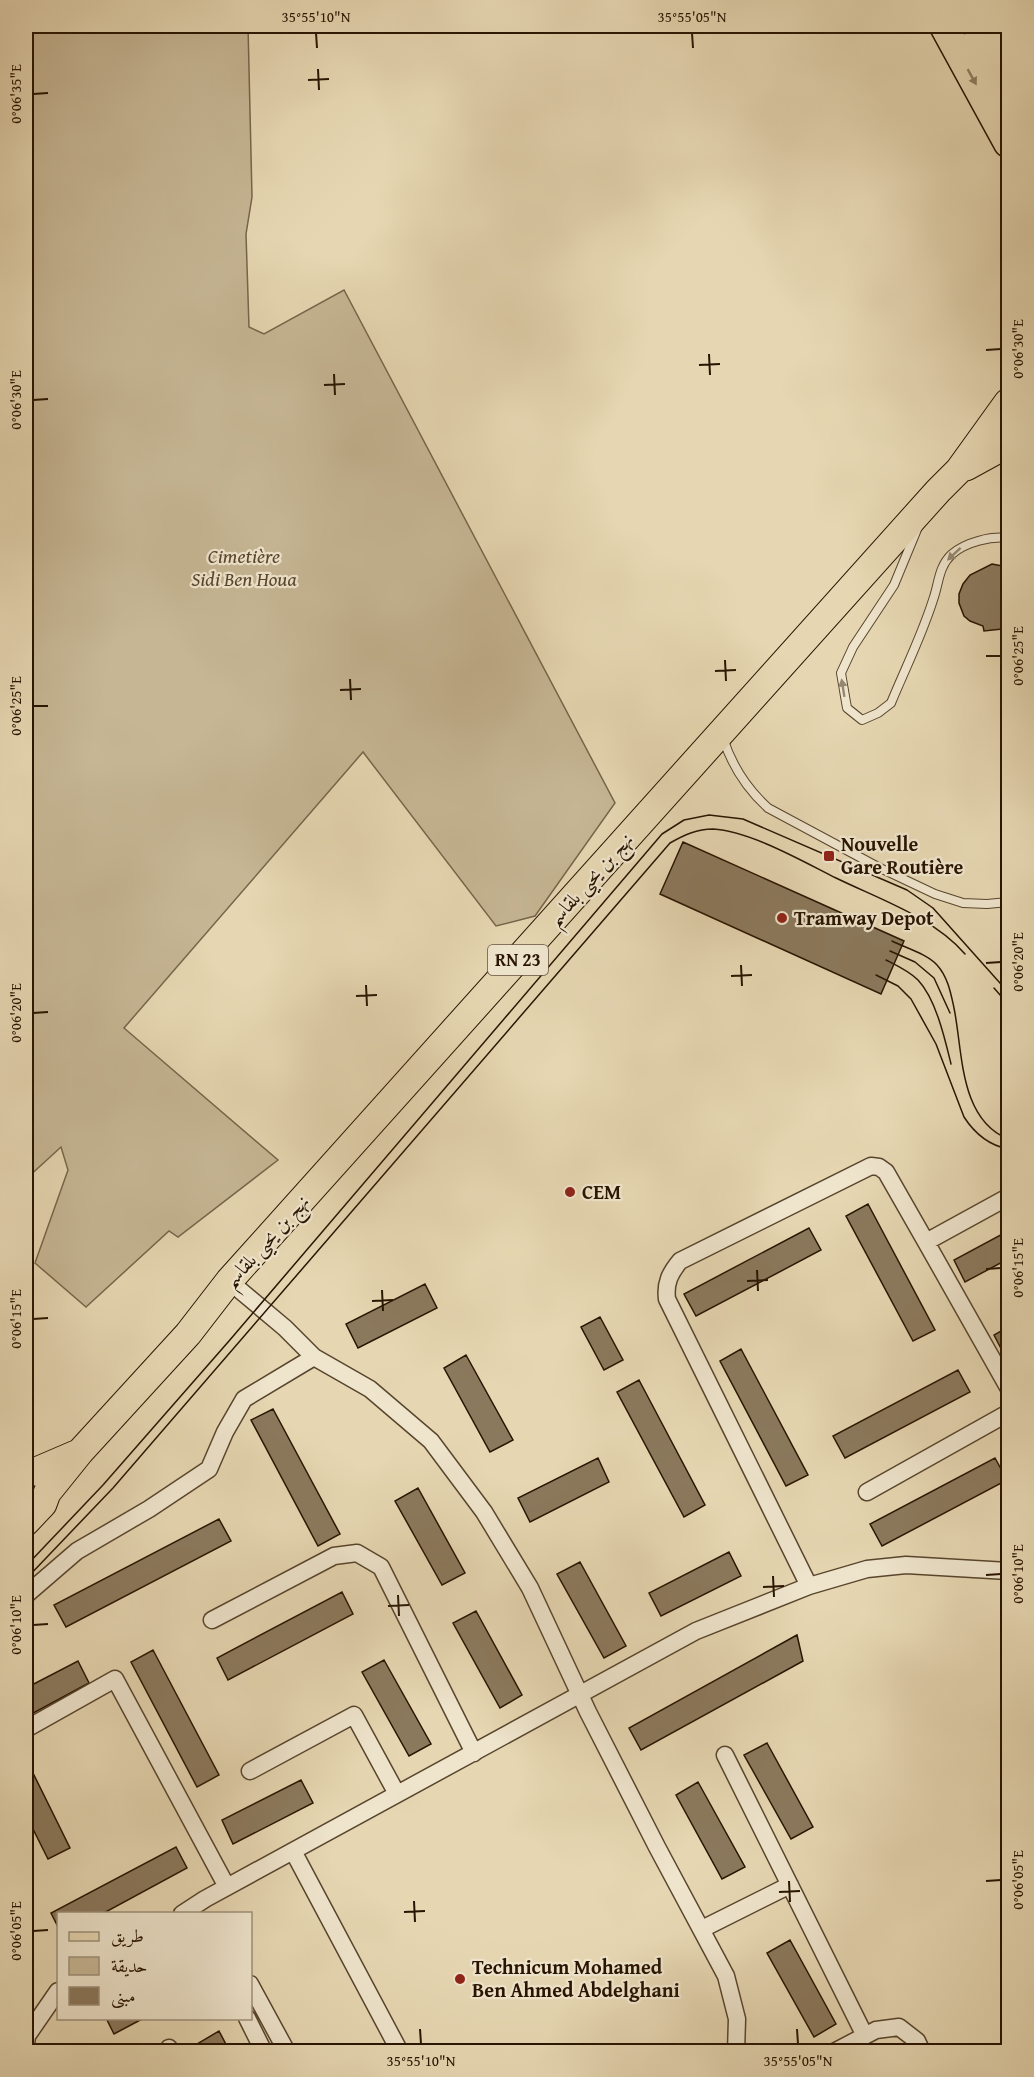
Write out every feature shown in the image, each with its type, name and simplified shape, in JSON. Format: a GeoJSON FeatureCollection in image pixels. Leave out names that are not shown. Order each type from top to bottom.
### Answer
{"type":"FeatureCollection","features":[{"type":"Feature","properties":{"kind":"highway"},"geometry":{"type":"LineString","coordinates":[[944,26],[1008,143]]}},
{"type":"Feature","properties":{"kind":"highway"},"geometry":{"type":"LineString","coordinates":[[966,26],[1008,102]]}},
{"type":"Feature","properties":{"kind":"highway"},"geometry":{"type":"LineString","coordinates":[[993,26],[1008,54]]}},
{"type":"Feature","properties":{"kind":"main road","name":"نهج بن يحيى بلقاسم"},"geometry":{"type":"LineString","coordinates":[[26,1522],[43,1504],[36,1479],[80,1452],[188,1334],[229,1281],[959,470],[1008,402]]}},
{"type":"Feature","properties":{"kind":"main road","name":"نهج بن يحيى بلقاسم"},"geometry":{"type":"LineString","coordinates":[[959,470],[1008,444]]}},
{"type":"Feature","properties":{"kind":"street"},"geometry":{"type":"LineString","coordinates":[[809,1586],[667,1299],[666,1286],[680,1261],[871,1166],[879,1167],[886,1172],[1008,1387]]}},
{"type":"Feature","properties":{"kind":"street"},"geometry":{"type":"LineString","coordinates":[[926,1242],[1008,1197]]}},
{"type":"Feature","properties":{"kind":"street"},"geometry":{"type":"LineString","coordinates":[[229,1281],[285,1328],[315,1357],[370,1389],[430,1441],[484,1512],[530,1588],[580,1695],[726,1976],[737,2019],[736,2052]]}},
{"type":"Feature","properties":{"kind":"street"},"geometry":{"type":"LineString","coordinates":[[26,1595],[77,1551],[149,1509],[209,1469],[225,1432],[244,1399],[315,1357]]}},
{"type":"Feature","properties":{"kind":"street"},"geometry":{"type":"LineString","coordinates":[[867,1492],[1008,1413]]}},
{"type":"Feature","properties":{"kind":"street"},"geometry":{"type":"LineString","coordinates":[[212,1620],[334,1556],[357,1553],[381,1567],[474,1753]]}},
{"type":"Feature","properties":{"kind":"street"},"geometry":{"type":"LineString","coordinates":[[187,1912],[209,1906],[227,1887],[696,1632],[809,1586],[867,1569],[906,1565],[1008,1571]]}},
{"type":"Feature","properties":{"kind":"street"},"geometry":{"type":"LineString","coordinates":[[26,1729],[115,1679],[227,1887]]}},
{"type":"Feature","properties":{"kind":"street"},"geometry":{"type":"LineString","coordinates":[[250,1772],[354,1715],[397,1794]]}},
{"type":"Feature","properties":{"kind":"street"},"geometry":{"type":"LineString","coordinates":[[724,1755],[865,2036]]}},
{"type":"Feature","properties":{"kind":"street"},"geometry":{"type":"LineString","coordinates":[[293,1851],[400,2052]]}},
{"type":"Feature","properties":{"kind":"street"},"geometry":{"type":"LineString","coordinates":[[702,1929],[790,1885]]}},
{"type":"Feature","properties":{"kind":"street"},"geometry":{"type":"LineString","coordinates":[[252,1988],[287,2052]]}},
{"type":"Feature","properties":{"kind":"street"},"geometry":{"type":"LineString","coordinates":[[26,2044],[27,2036],[57,1992]]}},
{"type":"Feature","properties":{"kind":"street"},"geometry":{"type":"LineString","coordinates":[[248,2020],[264,2052]]}},
{"type":"Feature","properties":{"kind":"street"},"geometry":{"type":"LineString","coordinates":[[834,2052],[876,2030],[899,2027],[917,2041],[922,2052]]}},
{"type":"Feature","properties":{"kind":"lane"},"geometry":{"type":"LineString","coordinates":[[926,505],[894,585],[853,647],[841,673],[847,708],[862,720],[878,713],[891,703],[934,599],[939,573],[951,555],[964,546],[980,541],[1008,538]]}},
{"type":"Feature","properties":{"kind":"lane"},"geometry":{"type":"LineString","coordinates":[[721,734],[735,770],[768,808],[880,868],[935,894],[963,903],[1008,902]]}},
{"type":"Feature","properties":{"kind":"green space","name":"Cimetière Sidi Ben Houa"},"geometry":{"type":"Polygon","coordinates":[[[26,26],[248,26],[252,197],[246,234],[249,327],[264,334],[344,290],[615,803],[535,916],[496,926],[363,752],[124,1028],[278,1160],[178,1237],[169,1231],[86,1307],[35,1263],[68,1170],[61,1147],[26,1179],[26,26]]]}},
{"type":"Feature","properties":{"kind":"building"},"geometry":{"type":"Polygon","coordinates":[[[992,564],[1008,567],[1008,622],[1002,629],[984,631],[983,626],[964,616],[959,603],[959,594],[970,575],[992,564]]]}},
{"type":"Feature","properties":{"kind":"building","name":"Tramway Depot"},"geometry":{"type":"Polygon","coordinates":[[[683,842],[904,941],[881,994],[660,894],[683,842]]]}},
{"type":"Feature","properties":{"kind":"building"},"geometry":{"type":"Polygon","coordinates":[[[868,1204],[935,1330],[913,1341],[846,1216],[868,1204]]]}},
{"type":"Feature","properties":{"kind":"building"},"geometry":{"type":"Polygon","coordinates":[[[809,1228],[821,1250],[696,1316],[684,1294],[809,1228]]]}},
{"type":"Feature","properties":{"kind":"building"},"geometry":{"type":"Polygon","coordinates":[[[1008,1231],[1008,1259],[965,1282],[954,1260],[1008,1231]]]}},
{"type":"Feature","properties":{"kind":"building"},"geometry":{"type":"Polygon","coordinates":[[[425,1284],[437,1308],[358,1348],[346,1324],[425,1284]]]}},
{"type":"Feature","properties":{"kind":"building"},"geometry":{"type":"Polygon","coordinates":[[[600,1317],[623,1360],[604,1370],[581,1327],[600,1317]]]}},
{"type":"Feature","properties":{"kind":"building"},"geometry":{"type":"Polygon","coordinates":[[[1008,1327],[1008,1362],[994,1335],[1008,1327]]]}},
{"type":"Feature","properties":{"kind":"building"},"geometry":{"type":"Polygon","coordinates":[[[741,1349],[808,1475],[786,1486],[720,1361],[741,1349]]]}},
{"type":"Feature","properties":{"kind":"building"},"geometry":{"type":"Polygon","coordinates":[[[466,1355],[513,1440],[490,1452],[444,1368],[466,1355]]]}},
{"type":"Feature","properties":{"kind":"building"},"geometry":{"type":"Polygon","coordinates":[[[958,1370],[970,1392],[845,1458],[833,1436],[958,1370]]]}},
{"type":"Feature","properties":{"kind":"building"},"geometry":{"type":"Polygon","coordinates":[[[639,1380],[705,1505],[684,1517],[617,1392],[639,1380]]]}},
{"type":"Feature","properties":{"kind":"building"},"geometry":{"type":"Polygon","coordinates":[[[273,1409],[340,1534],[318,1546],[251,1420],[273,1409]]]}},
{"type":"Feature","properties":{"kind":"building"},"geometry":{"type":"Polygon","coordinates":[[[598,1458],[609,1482],[530,1522],[518,1498],[598,1458]]]}},
{"type":"Feature","properties":{"kind":"building"},"geometry":{"type":"Polygon","coordinates":[[[995,1458],[1007,1480],[882,1546],[870,1524],[995,1458]]]}},
{"type":"Feature","properties":{"kind":"building"},"geometry":{"type":"Polygon","coordinates":[[[418,1488],[465,1573],[442,1585],[395,1501],[418,1488]]]}},
{"type":"Feature","properties":{"kind":"building"},"geometry":{"type":"Polygon","coordinates":[[[219,1519],[231,1541],[66,1627],[54,1605],[219,1519]]]}},
{"type":"Feature","properties":{"kind":"building"},"geometry":{"type":"Polygon","coordinates":[[[729,1552],[741,1576],[661,1616],[649,1593],[729,1552]]]}},
{"type":"Feature","properties":{"kind":"building"},"geometry":{"type":"Polygon","coordinates":[[[580,1562],[626,1646],[604,1658],[557,1574],[580,1562]]]}},
{"type":"Feature","properties":{"kind":"building"},"geometry":{"type":"Polygon","coordinates":[[[342,1592],[353,1614],[228,1680],[217,1658],[342,1592]]]}},
{"type":"Feature","properties":{"kind":"building"},"geometry":{"type":"Polygon","coordinates":[[[476,1611],[522,1695],[500,1708],[453,1623],[476,1611]]]}},
{"type":"Feature","properties":{"kind":"building"},"geometry":{"type":"Polygon","coordinates":[[[797,1635],[803,1661],[641,1750],[629,1728],[797,1635]]]}},
{"type":"Feature","properties":{"kind":"building"},"geometry":{"type":"Polygon","coordinates":[[[153,1650],[219,1775],[197,1787],[131,1662],[153,1650]]]}},
{"type":"Feature","properties":{"kind":"building"},"geometry":{"type":"Polygon","coordinates":[[[384,1660],[431,1744],[409,1756],[362,1672],[384,1660]]]}},
{"type":"Feature","properties":{"kind":"building"},"geometry":{"type":"Polygon","coordinates":[[[78,1661],[89,1683],[26,1717],[26,1688],[78,1661]]]}},
{"type":"Feature","properties":{"kind":"building"},"geometry":{"type":"Polygon","coordinates":[[[767,1743],[813,1827],[791,1839],[744,1755],[767,1743]]]}},
{"type":"Feature","properties":{"kind":"building"},"geometry":{"type":"Polygon","coordinates":[[[32,1771],[70,1848],[48,1859],[26,1815],[26,1775],[32,1771]]]}},
{"type":"Feature","properties":{"kind":"building"},"geometry":{"type":"Polygon","coordinates":[[[301,1780],[313,1803],[233,1844],[222,1820],[301,1780]]]}},
{"type":"Feature","properties":{"kind":"building"},"geometry":{"type":"Polygon","coordinates":[[[698,1782],[745,1867],[722,1879],[676,1795],[698,1782]]]}},
{"type":"Feature","properties":{"kind":"building"},"geometry":{"type":"Polygon","coordinates":[[[176,1847],[187,1868],[106,1912],[57,1912],[57,1925],[51,1913],[176,1847]]]}},
{"type":"Feature","properties":{"kind":"building"},"geometry":{"type":"Polygon","coordinates":[[[790,1940],[836,2024],[814,2037],[767,1953],[790,1940]]]}},
{"type":"Feature","properties":{"kind":"building"},"geometry":{"type":"Polygon","coordinates":[[[107,2020],[140,2020],[114,2034],[107,2020]]]}},
{"type":"Feature","properties":{"kind":"building"},"geometry":{"type":"Polygon","coordinates":[[[219,2031],[230,2052],[201,2052],[197,2044],[219,2031]]]}},
{"type":"Feature","properties":{"kind":"tram line"},"geometry":{"type":"LineString","coordinates":[[26,1566],[103,1485],[229,1341],[662,834],[684,820],[709,815],[743,819],[907,890],[933,908],[1008,992]]}},
{"type":"Feature","properties":{"kind":"tram line"},"geometry":{"type":"LineString","coordinates":[[26,1579],[113,1488],[670,843],[691,833],[713,829],[728,831],[759,841],[905,910],[937,929],[965,954]]}},
{"type":"Feature","properties":{"kind":"tram line"},"geometry":{"type":"LineString","coordinates":[[892,941],[928,958],[944,975],[952,997],[962,1064],[972,1100],[980,1116],[992,1129],[1008,1139]]}},
{"type":"Feature","properties":{"kind":"tram line"},"geometry":{"type":"LineString","coordinates":[[890,951],[915,962],[934,978],[950,1013]]}},
{"type":"Feature","properties":{"kind":"tram line"},"geometry":{"type":"LineString","coordinates":[[886,960],[911,974],[924,988],[939,1020],[951,1064]]}},
{"type":"Feature","properties":{"kind":"tram line"},"geometry":{"type":"LineString","coordinates":[[876,975],[898,986],[911,999],[936,1044],[968,1123],[988,1142],[1008,1149]]}},
{"type":"Feature","properties":{"kind":"tram line"},"geometry":{"type":"LineString","coordinates":[[994,988],[1008,1004]]}},
{"type":"Feature","properties":{"kind":"place","name":"Nouvelle Gare Routière"},"geometry":{"type":"Point","coordinates":[829,856]}},
{"type":"Feature","properties":{"kind":"place","name":"Tramway Depot"},"geometry":{"type":"Point","coordinates":[782,918]}},
{"type":"Feature","properties":{"kind":"place","name":"CEM"},"geometry":{"type":"Point","coordinates":[570,1192]}},
{"type":"Feature","properties":{"kind":"place","name":"Technicum Mohamed Ben Ahmed Abdelghani"},"geometry":{"type":"Point","coordinates":[460,1979]}}]}
